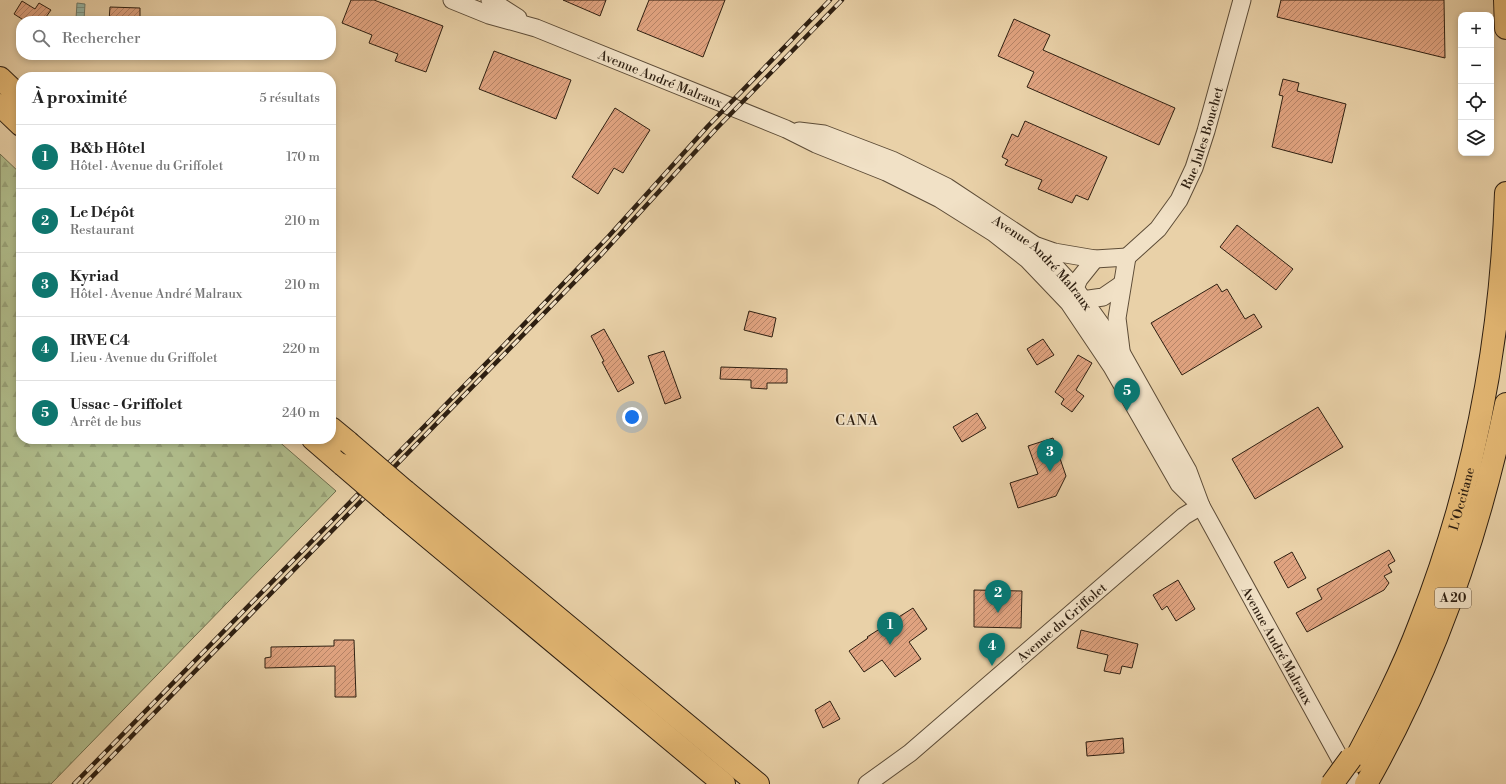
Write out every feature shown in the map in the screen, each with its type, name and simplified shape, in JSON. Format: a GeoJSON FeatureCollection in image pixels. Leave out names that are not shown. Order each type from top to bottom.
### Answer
{"type":"FeatureCollection","features":[{"type":"Feature","properties":{"kind":"highway"},"geometry":{"type":"LineString","coordinates":[[1505,0],[1506,28]]}},
{"type":"Feature","properties":{"kind":"highway"},"geometry":{"type":"LineString","coordinates":[[0,78],[16,93]]}},
{"type":"Feature","properties":{"kind":"highway"},"geometry":{"type":"LineString","coordinates":[[0,105],[16,120]]}},
{"type":"Feature","properties":{"kind":"highway","name":"L'Occitane"},"geometry":{"type":"LineString","coordinates":[[1353,760],[1370,733],[1420,624],[1445,556],[1471,462],[1484,406],[1500,297],[1506,193]]}},
{"type":"Feature","properties":{"kind":"highway","name":"L'Occitane"},"geometry":{"type":"LineString","coordinates":[[1363,783],[1421,677],[1456,591],[1486,491],[1506,404]]}},
{"type":"Feature","properties":{"kind":"highway"},"geometry":{"type":"LineString","coordinates":[[336,432],[348,442],[399,499],[724,784]]}},
{"type":"Feature","properties":{"kind":"highway"},"geometry":{"type":"LineString","coordinates":[[320,444],[343,465],[399,499],[758,784]]}},
{"type":"Feature","properties":{"kind":"highway"},"geometry":{"type":"LineString","coordinates":[[1332,784],[1353,760]]}},
{"type":"Feature","properties":{"kind":"highway"},"geometry":{"type":"LineString","coordinates":[[1342,784],[1353,760]]}},
{"type":"Feature","properties":{"kind":"street","name":"Avenue André Malraux"},"geometry":{"type":"LineString","coordinates":[[490,0],[536,28]]}},
{"type":"Feature","properties":{"kind":"street","name":"Rue Jules Bouchet"},"geometry":{"type":"LineString","coordinates":[[1127,256],[1158,229],[1179,200],[1185,188],[1206,131],[1242,0]]}},
{"type":"Feature","properties":{"kind":"street","name":"Avenue André Malraux"},"geometry":{"type":"LineString","coordinates":[[456,1],[488,15],[536,28],[786,129],[816,144],[886,172],[940,199],[994,233],[1076,297],[1112,367],[1179,484],[1201,506]]}},
{"type":"Feature","properties":{"kind":"street","name":"Avenue André Malraux"},"geometry":{"type":"LineString","coordinates":[[786,129],[824,134],[892,160],[947,187],[1036,246],[1122,354],[1188,471],[1201,506],[1363,783]]}},
{"type":"Feature","properties":{"kind":"street"},"geometry":{"type":"LineString","coordinates":[[1036,246],[1054,252],[1095,260],[1127,256],[1117,318],[1122,354]]}},
{"type":"Feature","properties":{"kind":"street"},"geometry":{"type":"LineString","coordinates":[[1095,260],[1076,297],[1103,297],[1122,284]]}},
{"type":"Feature","properties":{"kind":"street","name":"Avenue du Griffolet"},"geometry":{"type":"LineString","coordinates":[[867,784],[910,753],[1184,516],[1201,506]]}},
{"type":"Feature","properties":{"kind":"green space"},"geometry":{"type":"Polygon","coordinates":[[[0,154],[16,169],[16,444],[282,444],[336,491],[51,784],[0,784],[0,154]]]}},
{"type":"Feature","properties":{"kind":"shaded area"},"geometry":{"type":"Polygon","coordinates":[[[77,3],[85,4],[84,16],[76,16],[77,3]]]}},
{"type":"Feature","properties":{"kind":"building"},"geometry":{"type":"Polygon","coordinates":[[[351,0],[374,0],[443,26],[426,72],[395,61],[398,54],[369,43],[372,35],[342,23],[351,0]]]}},
{"type":"Feature","properties":{"kind":"building"},"geometry":{"type":"Polygon","coordinates":[[[563,0],[606,0],[600,16],[563,0]]]}},
{"type":"Feature","properties":{"kind":"building"},"geometry":{"type":"Polygon","coordinates":[[[649,0],[725,0],[703,57],[637,30],[649,0]]]}},
{"type":"Feature","properties":{"kind":"building"},"geometry":{"type":"Polygon","coordinates":[[[1281,0],[1444,0],[1445,58],[1277,17],[1281,0]]]}},
{"type":"Feature","properties":{"kind":"building"},"geometry":{"type":"Polygon","coordinates":[[[22,1],[35,9],[39,3],[51,10],[47,16],[17,16],[14,14],[22,1]]]}},
{"type":"Feature","properties":{"kind":"building"},"geometry":{"type":"Polygon","coordinates":[[[110,7],[140,8],[140,16],[109,16],[110,7]]]}},
{"type":"Feature","properties":{"kind":"building"},"geometry":{"type":"Polygon","coordinates":[[[1014,19],[1050,35],[1043,50],[1175,108],[1159,145],[1027,87],[1034,72],[998,56],[1014,19]]]}},
{"type":"Feature","properties":{"kind":"building"},"geometry":{"type":"Polygon","coordinates":[[[494,51],[571,80],[556,119],[479,89],[494,51]]]}},
{"type":"Feature","properties":{"kind":"building"},"geometry":{"type":"Polygon","coordinates":[[[1283,79],[1299,83],[1297,91],[1346,104],[1332,163],[1272,147],[1283,96],[1279,95],[1283,79]]]}},
{"type":"Feature","properties":{"kind":"building"},"geometry":{"type":"Polygon","coordinates":[[[615,108],[650,130],[623,173],[614,168],[598,194],[572,177],[615,108]]]}},
{"type":"Feature","properties":{"kind":"building"},"geometry":{"type":"Polygon","coordinates":[[[1025,121],[1107,157],[1088,200],[1076,195],[1072,203],[1038,189],[1042,180],[1005,165],[1008,160],[1002,157],[1012,134],[1018,137],[1025,121]]]}},
{"type":"Feature","properties":{"kind":"building"},"geometry":{"type":"Polygon","coordinates":[[[1237,225],[1293,269],[1276,290],[1220,247],[1237,225]]]}},
{"type":"Feature","properties":{"kind":"building"},"geometry":{"type":"Polygon","coordinates":[[[1217,284],[1222,292],[1227,289],[1245,319],[1254,314],[1262,327],[1182,375],[1151,323],[1217,284]]]}},
{"type":"Feature","properties":{"kind":"building"},"geometry":{"type":"Polygon","coordinates":[[[749,311],[776,318],[772,337],[744,330],[749,311]]]}},
{"type":"Feature","properties":{"kind":"building"},"geometry":{"type":"Polygon","coordinates":[[[604,329],[634,383],[618,392],[602,362],[604,361],[591,336],[604,329]]]}},
{"type":"Feature","properties":{"kind":"building"},"geometry":{"type":"Polygon","coordinates":[[[1043,339],[1054,355],[1037,365],[1027,349],[1043,339]]]}},
{"type":"Feature","properties":{"kind":"building"},"geometry":{"type":"Polygon","coordinates":[[[664,351],[681,398],[665,404],[648,356],[664,351]]]}},
{"type":"Feature","properties":{"kind":"building"},"geometry":{"type":"Polygon","coordinates":[[[1078,355],[1092,363],[1076,390],[1084,396],[1072,412],[1061,404],[1064,399],[1055,392],[1078,355]]]}},
{"type":"Feature","properties":{"kind":"building"},"geometry":{"type":"Polygon","coordinates":[[[721,367],[787,369],[787,383],[767,383],[767,389],[751,388],[751,380],[720,379],[721,367]]]}},
{"type":"Feature","properties":{"kind":"building"},"geometry":{"type":"Polygon","coordinates":[[[1318,407],[1343,447],[1255,499],[1232,459],[1318,407]]]}},
{"type":"Feature","properties":{"kind":"building"},"geometry":{"type":"Polygon","coordinates":[[[977,413],[986,428],[962,442],[953,427],[977,413]]]}},
{"type":"Feature","properties":{"kind":"building"},"geometry":{"type":"Polygon","coordinates":[[[1053,438],[1066,476],[1056,496],[1018,508],[1010,483],[1038,474],[1028,446],[1053,438]]]}},
{"type":"Feature","properties":{"kind":"building"},"geometry":{"type":"Polygon","coordinates":[[[1389,550],[1395,561],[1388,565],[1392,572],[1384,576],[1389,583],[1384,590],[1307,632],[1296,613],[1322,599],[1317,589],[1389,550]]]}},
{"type":"Feature","properties":{"kind":"building"},"geometry":{"type":"Polygon","coordinates":[[[1292,552],[1306,578],[1288,588],[1274,562],[1292,552]]]}},
{"type":"Feature","properties":{"kind":"building"},"geometry":{"type":"Polygon","coordinates":[[[1178,580],[1195,609],[1176,621],[1167,606],[1162,610],[1153,595],[1178,580]]]}},
{"type":"Feature","properties":{"kind":"building"},"geometry":{"type":"Polygon","coordinates":[[[974,590],[1022,591],[1021,628],[974,627],[974,590]]]}},
{"type":"Feature","properties":{"kind":"building"},"geometry":{"type":"Polygon","coordinates":[[[913,608],[927,629],[909,642],[921,659],[895,677],[882,660],[864,672],[849,651],[868,638],[867,637],[913,608]]]}},
{"type":"Feature","properties":{"kind":"building"},"geometry":{"type":"Polygon","coordinates":[[[1081,630],[1138,644],[1132,668],[1122,666],[1120,674],[1104,671],[1108,655],[1077,648],[1081,630]]]}},
{"type":"Feature","properties":{"kind":"building"},"geometry":{"type":"Polygon","coordinates":[[[334,640],[354,640],[356,697],[335,697],[335,666],[265,668],[265,658],[271,657],[271,647],[334,646],[334,640]]]}},
{"type":"Feature","properties":{"kind":"building"},"geometry":{"type":"Polygon","coordinates":[[[830,701],[840,719],[823,728],[815,710],[830,701]]]}},
{"type":"Feature","properties":{"kind":"building"},"geometry":{"type":"Polygon","coordinates":[[[1123,738],[1124,753],[1087,756],[1086,742],[1123,738]]]}},
{"type":"Feature","properties":{"kind":"railway"},"geometry":{"type":"LineString","coordinates":[[74,784],[504,345],[608,237],[708,126],[830,0]]}},
{"type":"Feature","properties":{"kind":"railway"},"geometry":{"type":"LineString","coordinates":[[85,784],[601,255],[716,129],[842,0]]}},
{"type":"Feature","properties":{"kind":"place","name":"Ussac - Griffolet"},"geometry":{"type":"Point","coordinates":[1127,411]}},
{"type":"Feature","properties":{"kind":"place","name":"Kyriad"},"geometry":{"type":"Point","coordinates":[1050,472]}},
{"type":"Feature","properties":{"kind":"place","name":"Le Dépôt"},"geometry":{"type":"Point","coordinates":[998,613]}},
{"type":"Feature","properties":{"kind":"place","name":"B&b Hôtel"},"geometry":{"type":"Point","coordinates":[890,645]}},
{"type":"Feature","properties":{"kind":"place","name":"IRVE C4"},"geometry":{"type":"Point","coordinates":[992,666]}},
{"type":"Feature","properties":{"kind":"district","name":"CANA"},"geometry":{"type":"Point","coordinates":[857,420]}}]}
